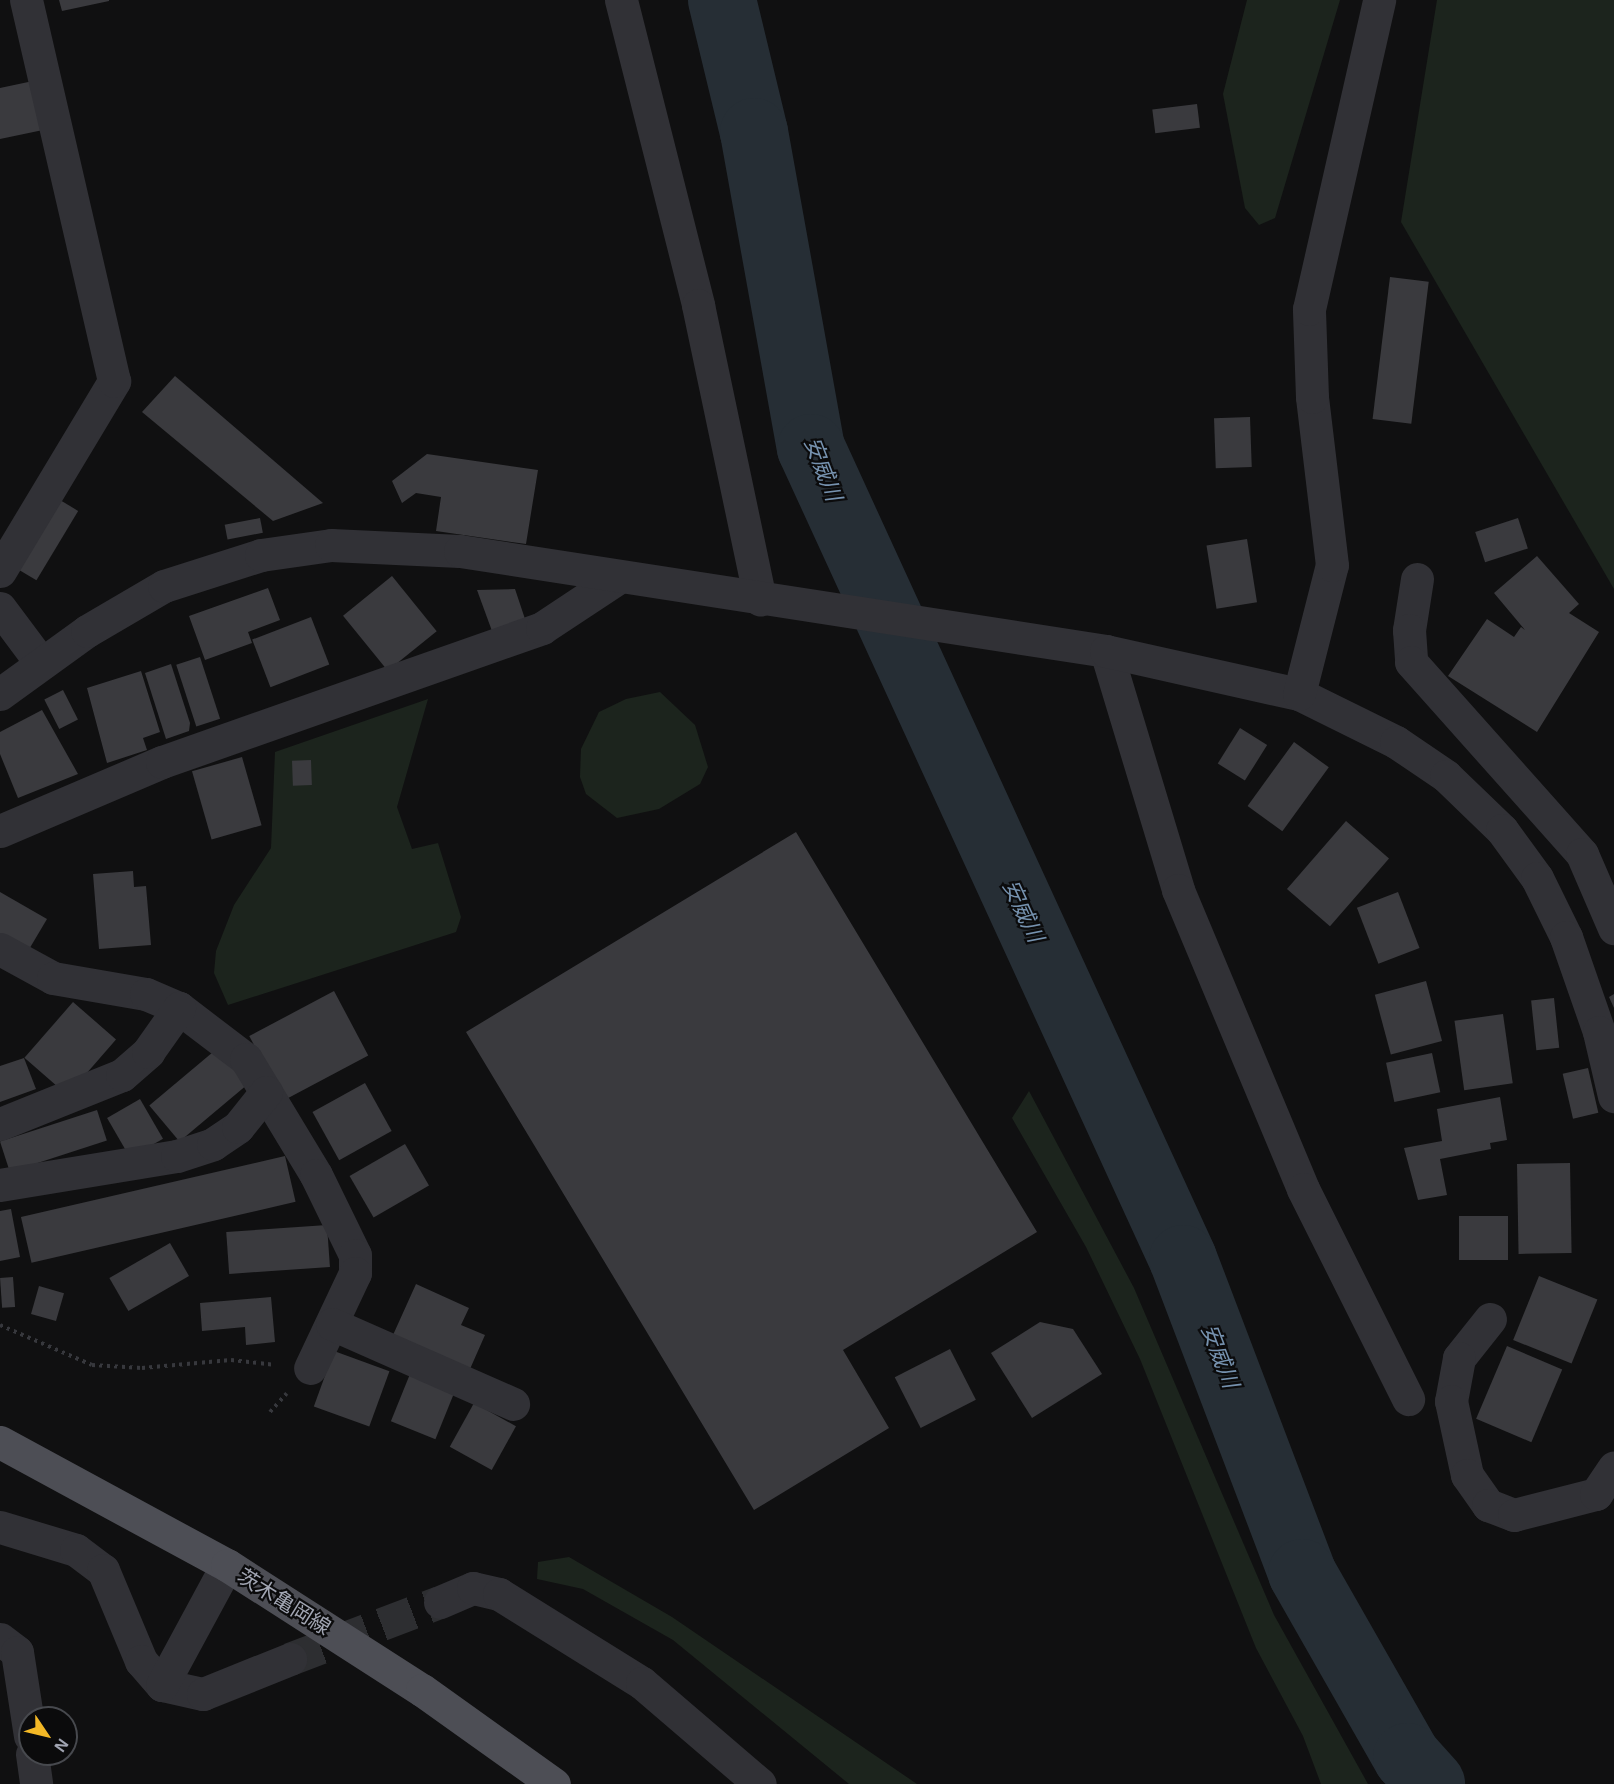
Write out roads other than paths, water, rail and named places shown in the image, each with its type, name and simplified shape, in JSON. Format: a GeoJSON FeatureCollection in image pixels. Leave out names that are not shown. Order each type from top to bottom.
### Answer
{"type":"FeatureCollection","features":[{"type":"Feature","properties":{"kind":"main road","name":"茨木亀岡線"},"geometry":{"type":"LineString","coordinates":[[0,1442],[226,1565],[422,1690],[554,1784]]}},
{"type":"Feature","properties":{"kind":"street"},"geometry":{"type":"LineString","coordinates":[[0,571],[114,381],[26,0]]}},
{"type":"Feature","properties":{"kind":"street"},"geometry":{"type":"LineString","coordinates":[[621,0],[772,602]]}},
{"type":"Feature","properties":{"kind":"street"},"geometry":{"type":"LineString","coordinates":[[1299,694],[1332,565],[1312,398],[1309,309],[1379,0]]}},
{"type":"Feature","properties":{"kind":"street"},"geometry":{"type":"LineString","coordinates":[[0,694],[41,663],[164,586],[295,549],[460,551],[616,579],[1106,651],[1299,694],[1396,742],[1446,776],[1502,830],[1537,878],[1566,937],[1599,1032],[1614,1096]]}},
{"type":"Feature","properties":{"kind":"street"},"geometry":{"type":"LineString","coordinates":[[0,831],[162,762],[542,628],[616,579]]}},
{"type":"Feature","properties":{"kind":"street"},"geometry":{"type":"LineString","coordinates":[[1417,579],[1409,630],[1411,662],[1582,854],[1606,903],[1612,927],[1566,937]]}},
{"type":"Feature","properties":{"kind":"street"},"geometry":{"type":"LineString","coordinates":[[0,608],[41,663]]}},
{"type":"Feature","properties":{"kind":"street"},"geometry":{"type":"LineString","coordinates":[[1106,651],[1178,890],[1303,1189],[1408,1399]]}},
{"type":"Feature","properties":{"kind":"street"},"geometry":{"type":"LineString","coordinates":[[0,949],[52,978],[146,994],[179,1008],[246,1059],[267,1092],[355,1255],[355,1273],[309,1368]]}},
{"type":"Feature","properties":{"kind":"street"},"geometry":{"type":"LineString","coordinates":[[0,1124],[122,1075],[148,1052],[179,1008]]}},
{"type":"Feature","properties":{"kind":"street"},"geometry":{"type":"LineString","coordinates":[[0,1185],[195,1150],[238,1127],[267,1092]]}},
{"type":"Feature","properties":{"kind":"street"},"geometry":{"type":"LineString","coordinates":[[1490,1319],[1459,1358],[1451,1401],[1467,1475],[1488,1505],[1514,1515],[1596,1494],[1614,1467]]}},
{"type":"Feature","properties":{"kind":"street"},"geometry":{"type":"LineString","coordinates":[[332,1324],[513,1404]]}},
{"type":"Feature","properties":{"kind":"street"},"geometry":{"type":"LineString","coordinates":[[0,1527],[76,1550],[103,1570],[141,1661],[162,1685],[203,1694],[290,1659]]}},
{"type":"Feature","properties":{"kind":"street"},"geometry":{"type":"LineString","coordinates":[[162,1685],[226,1565]]}},
{"type":"Feature","properties":{"kind":"street"},"geometry":{"type":"LineString","coordinates":[[440,1602],[473,1588],[499,1594],[642,1683],[750,1781]]}},
{"type":"Feature","properties":{"kind":"street"},"geometry":{"type":"LineString","coordinates":[[0,1639],[17,1652],[25,1706]]}},
{"type":"Feature","properties":{"kind":"street"},"geometry":{"type":"LineString","coordinates":[[34,1766],[36,1784]]}},
{"type":"Feature","properties":{"kind":"waterway","name":"安威川"},"geometry":{"type":"LineString","coordinates":[[722,0],[754,132],[811,448],[1183,1259],[1302,1573],[1407,1757],[1431,1784]]}},
{"type":"Feature","properties":{"kind":"tunnel"},"geometry":{"type":"LineString","coordinates":[[290,1659],[440,1602]]}}]}
